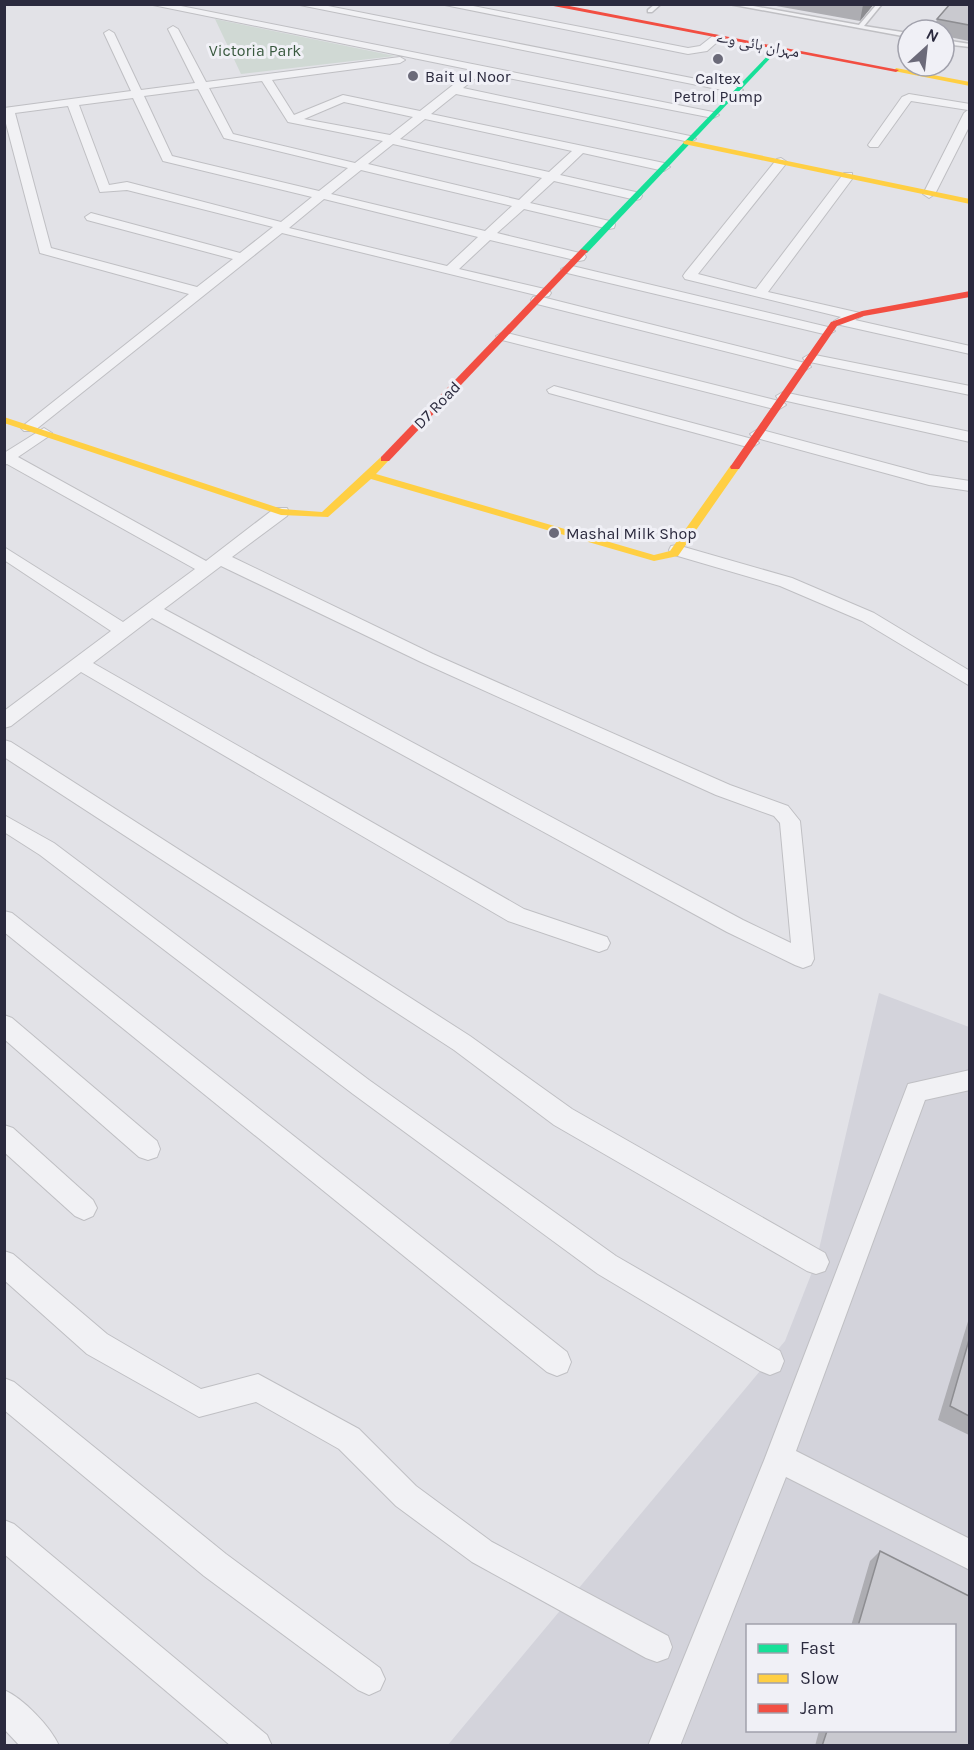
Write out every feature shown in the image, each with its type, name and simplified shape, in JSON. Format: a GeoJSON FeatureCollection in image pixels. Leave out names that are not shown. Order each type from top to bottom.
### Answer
{"type":"FeatureCollection","features":[{"type":"Feature","properties":{"kind":"street"},"geometry":{"type":"LineString","coordinates":[[153,4],[416,58],[713,115]]}},
{"type":"Feature","properties":{"kind":"street"},"geometry":{"type":"LineString","coordinates":[[300,4],[737,90]]}},
{"type":"Feature","properties":{"kind":"street"},"geometry":{"type":"LineString","coordinates":[[445,4],[688,51],[703,49],[718,37]]}},
{"type":"Feature","properties":{"kind":"street","name":"مہران ہائی وے"},"geometry":{"type":"LineString","coordinates":[[546,4],[969,84]]}},
{"type":"Feature","properties":{"kind":"street","name":"مہران ہائی وے"},"geometry":{"type":"LineString","coordinates":[[611,4],[654,8],[896,56]]}},
{"type":"Feature","properties":{"kind":"street"},"geometry":{"type":"LineString","coordinates":[[173,29],[228,136],[609,225]]}},
{"type":"Feature","properties":{"kind":"street"},"geometry":{"type":"LineString","coordinates":[[109,33],[167,158],[579,257]]}},
{"type":"Feature","properties":{"kind":"street","name":"D7 Road"},"geometry":{"type":"LineString","coordinates":[[4,420],[280,512],[324,516],[368,475],[541,297],[777,48]]}},
{"type":"Feature","properties":{"kind":"street"},"geometry":{"type":"LineString","coordinates":[[199,292],[45,250],[7,111],[416,58]]}},
{"type":"Feature","properties":{"kind":"street"},"geometry":{"type":"LineString","coordinates":[[151,610],[735,926],[803,959],[790,821],[781,811],[723,790],[213,563],[6,459],[199,292],[479,70]]}},
{"type":"Feature","properties":{"kind":"street"},"geometry":{"type":"LineString","coordinates":[[266,78],[292,120],[391,140],[636,196]]}},
{"type":"Feature","properties":{"kind":"street"},"geometry":{"type":"LineString","coordinates":[[454,90],[969,202]]}},
{"type":"Feature","properties":{"kind":"street"},"geometry":{"type":"LineString","coordinates":[[874,144],[909,97],[969,107]]}},
{"type":"Feature","properties":{"kind":"street"},"geometry":{"type":"LineString","coordinates":[[292,120],[340,98],[664,167]]}},
{"type":"Feature","properties":{"kind":"street"},"geometry":{"type":"LineString","coordinates":[[73,102],[104,189],[127,186],[450,270],[541,297],[807,362],[969,391]]}},
{"type":"Feature","properties":{"kind":"street"},"geometry":{"type":"LineString","coordinates":[[929,194],[969,113]]}},
{"type":"Feature","properties":{"kind":"street"},"geometry":{"type":"LineString","coordinates":[[450,270],[581,149]]}},
{"type":"Feature","properties":{"kind":"street"},"geometry":{"type":"LineString","coordinates":[[781,162],[690,276],[969,350]]}},
{"type":"Feature","properties":{"kind":"street"},"geometry":{"type":"LineString","coordinates":[[759,294],[848,176]]}},
{"type":"Feature","properties":{"kind":"street"},"geometry":{"type":"LineString","coordinates":[[91,217],[243,258]]}},
{"type":"Feature","properties":{"kind":"street"},"geometry":{"type":"LineString","coordinates":[[568,269],[828,331]]}},
{"type":"Feature","properties":{"kind":"street"},"geometry":{"type":"LineString","coordinates":[[368,475],[654,558],[674,554],[834,324],[848,319],[969,294]]}},
{"type":"Feature","properties":{"kind":"street"},"geometry":{"type":"LineString","coordinates":[[503,336],[781,401],[969,438]]}},
{"type":"Feature","properties":{"kind":"street"},"geometry":{"type":"LineString","coordinates":[[554,390],[929,480],[969,486]]}},
{"type":"Feature","properties":{"kind":"street"},"geometry":{"type":"LineString","coordinates":[[4,721],[280,512]]}},
{"type":"Feature","properties":{"kind":"street"},"geometry":{"type":"LineString","coordinates":[[677,550],[786,582],[868,616],[969,680]]}},
{"type":"Feature","properties":{"kind":"street"},"geometry":{"type":"LineString","coordinates":[[4,552],[124,631]]}},
{"type":"Feature","properties":{"kind":"street"},"geometry":{"type":"LineString","coordinates":[[81,664],[516,915],[599,943]]}},
{"type":"Feature","properties":{"kind":"street"},"geometry":{"type":"LineString","coordinates":[[4,747],[462,1043],[563,1118],[816,1262]]}},
{"type":"Feature","properties":{"kind":"street"},"geometry":{"type":"LineString","coordinates":[[4,822],[47,849],[360,1087],[607,1265],[770,1360]]}},
{"type":"Feature","properties":{"kind":"street"},"geometry":{"type":"LineString","coordinates":[[4,919],[557,1362]]}},
{"type":"Feature","properties":{"kind":"street"},"geometry":{"type":"LineString","coordinates":[[4,1025],[148,1149]]}},
{"type":"Feature","properties":{"kind":"street"},"geometry":{"type":"LineString","coordinates":[[664,1746],[779,1458],[916,1091],[969,1080]]}},
{"type":"Feature","properties":{"kind":"street"},"geometry":{"type":"LineString","coordinates":[[4,1136],[84,1208]]}},
{"type":"Feature","properties":{"kind":"street"},"geometry":{"type":"LineString","coordinates":[[4,1263],[97,1344],[199,1403],[258,1388],[350,1439],[406,1496],[482,1552],[657,1647]]}},
{"type":"Feature","properties":{"kind":"street"},"geometry":{"type":"LineString","coordinates":[[4,1392],[215,1565],[369,1679]]}},
{"type":"Feature","properties":{"kind":"street"},"geometry":{"type":"LineString","coordinates":[[779,1458],[969,1555]]}},
{"type":"Feature","properties":{"kind":"street"},"geometry":{"type":"LineString","coordinates":[[4,1534],[255,1746]]}},
{"type":"Feature","properties":{"kind":"street"},"geometry":{"type":"LineString","coordinates":[[4,1706],[43,1746]]}},
{"type":"Feature","properties":{"kind":"lane"},"geometry":{"type":"LineString","coordinates":[[731,4],[896,33]]}},
{"type":"Feature","properties":{"kind":"lane"},"geometry":{"type":"LineString","coordinates":[[860,27],[880,4]]}},
{"type":"Feature","properties":{"kind":"shaded area"},"geometry":{"type":"Polygon","coordinates":[[[879,993],[969,1027],[969,1745],[447,1746],[785,1341],[816,1262],[879,993]]]}},
{"type":"Feature","properties":{"kind":"green space","name":"Victoria Park"},"geometry":{"type":"Polygon","coordinates":[[[215,19],[395,56],[241,74],[215,19]]]}},
{"type":"Feature","properties":{"kind":"building"},"geometry":{"type":"Polygon","coordinates":[[[950,4],[969,4],[969,25],[956,23],[956,18],[938,18],[950,4]]]}},
{"type":"Feature","properties":{"kind":"building"},"geometry":{"type":"Polygon","coordinates":[[[969,1340],[969,1416],[950,1406],[969,1340]]]}},
{"type":"Feature","properties":{"kind":"building"},"geometry":{"type":"Polygon","coordinates":[[[880,1551],[969,1596],[969,1746],[822,1746],[827,1732],[956,1732],[956,1624],[859,1624],[880,1551]]]}},
{"type":"Feature","properties":{"kind":"traffic: fast"},"geometry":{"type":"LineString","coordinates":[[584,251],[777,48]]}},
{"type":"Feature","properties":{"kind":"traffic: slow"},"geometry":{"type":"LineString","coordinates":[[938,78],[970,84]]}},
{"type":"Feature","properties":{"kind":"traffic: slow"},"geometry":{"type":"LineString","coordinates":[[687,142],[970,202]]}},
{"type":"Feature","properties":{"kind":"traffic: slow"},"geometry":{"type":"LineString","coordinates":[[4,420],[281,512],[324,515],[385,459]]}},
{"type":"Feature","properties":{"kind":"traffic: slow"},"geometry":{"type":"LineString","coordinates":[[368,475],[654,558],[674,554],[735,467]]}},
{"type":"Feature","properties":{"kind":"traffic: jam"},"geometry":{"type":"LineString","coordinates":[[546,4],[896,70]]}},
{"type":"Feature","properties":{"kind":"traffic: jam"},"geometry":{"type":"LineString","coordinates":[[385,459],[584,251]]}},
{"type":"Feature","properties":{"kind":"traffic: jam"},"geometry":{"type":"LineString","coordinates":[[735,467],[834,324],[862,314],[970,294]]}},
{"type":"Feature","properties":{"kind":"place","name":"Caltex Petrol Pump"},"geometry":{"type":"Point","coordinates":[718,59]}},
{"type":"Feature","properties":{"kind":"place","name":"Bait ul Noor"},"geometry":{"type":"Point","coordinates":[413,76]}},
{"type":"Feature","properties":{"kind":"place","name":"Mashal Milk Shop"},"geometry":{"type":"Point","coordinates":[554,533]}}]}
